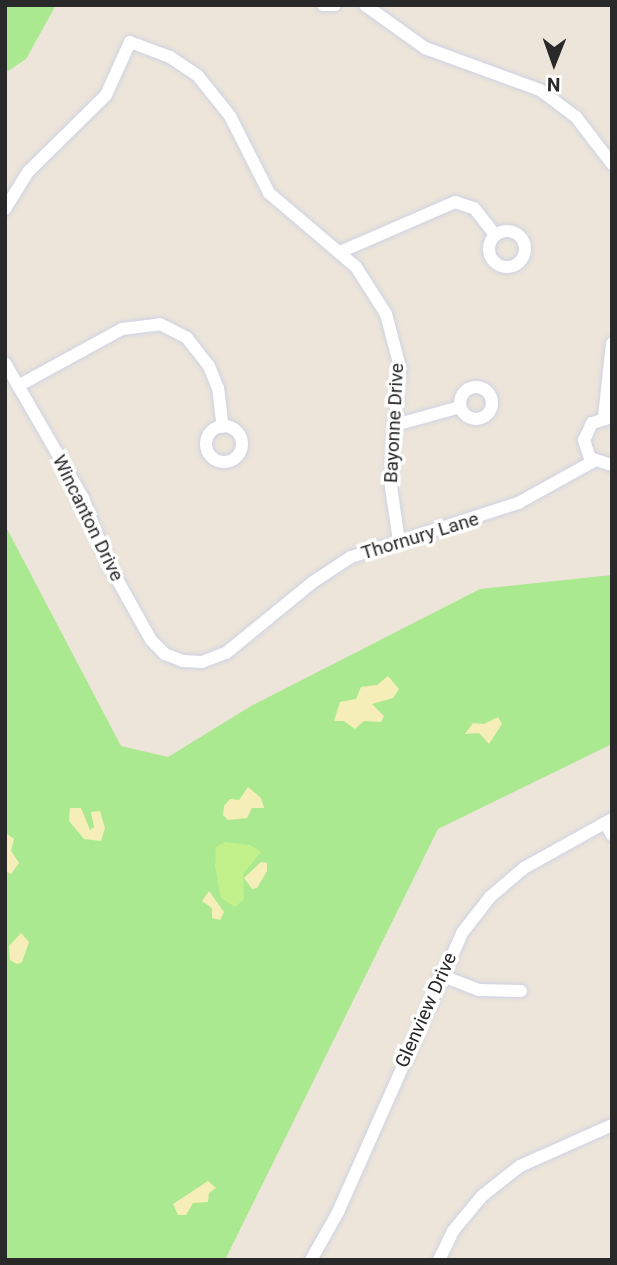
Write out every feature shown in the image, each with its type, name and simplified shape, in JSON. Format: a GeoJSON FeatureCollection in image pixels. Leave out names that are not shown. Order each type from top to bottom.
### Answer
{"type":"FeatureCollection","features":[{"type":"Feature","properties":{"kind":"street"},"geometry":{"type":"LineString","coordinates":[[323,5],[335,5]]}},
{"type":"Feature","properties":{"kind":"street"},"geometry":{"type":"LineString","coordinates":[[365,5],[425,48],[540,90],[576,117],[612,164]]}},
{"type":"Feature","properties":{"kind":"street","name":"Bayonne Drive"},"geometry":{"type":"LineString","coordinates":[[5,209],[35,164],[106,95],[130,42],[170,57],[211,88],[269,193],[340,252],[368,282],[393,331],[400,367],[390,480],[399,541]]}},
{"type":"Feature","properties":{"kind":"street"},"geometry":{"type":"LineString","coordinates":[[340,252],[458,202],[474,208],[495,236]]}},
{"type":"Feature","properties":{"kind":"street"},"geometry":{"type":"LineString","coordinates":[[18,386],[122,329],[160,324],[187,338],[209,366],[218,388],[223,427]]}},
{"type":"Feature","properties":{"kind":"street"},"geometry":{"type":"LineString","coordinates":[[612,343],[608,417],[592,424],[584,435],[585,450],[594,461],[612,465]]}},
{"type":"Feature","properties":{"kind":"street","name":"Wincanton Drive"},"geometry":{"type":"LineString","coordinates":[[5,363],[83,498],[108,563],[150,640],[165,654],[183,661]]}},
{"type":"Feature","properties":{"kind":"street"},"geometry":{"type":"LineString","coordinates":[[395,425],[460,407]]}},
{"type":"Feature","properties":{"kind":"street","name":"Thornury Lane"},"geometry":{"type":"LineString","coordinates":[[183,661],[221,656],[331,568],[372,548],[518,503],[594,461]]}},
{"type":"Feature","properties":{"kind":"street"},"geometry":{"type":"LineString","coordinates":[[608,821],[612,835]]}},
{"type":"Feature","properties":{"kind":"street","name":"Glenview Drive"},"geometry":{"type":"LineString","coordinates":[[311,1260],[338,1212],[440,975],[462,933],[490,897],[524,868],[608,821]]}},
{"type":"Feature","properties":{"kind":"street"},"geometry":{"type":"LineString","coordinates":[[440,975],[479,990],[521,991]]}},
{"type":"Feature","properties":{"kind":"street"},"geometry":{"type":"LineString","coordinates":[[439,1260],[453,1231],[482,1196],[520,1166],[612,1125]]}},
{"type":"Feature","properties":{"kind":"green space"},"geometry":{"type":"Polygon","coordinates":[[[5,5],[56,5],[26,59],[5,73],[5,5]]]}},
{"type":"Feature","properties":{"kind":"green space"},"geometry":{"type":"Polygon","coordinates":[[[5,525],[121,746],[168,757],[251,706],[480,589],[612,575],[612,744],[438,829],[225,1260],[5,1260],[5,525]]]}},
{"type":"Feature","properties":{"kind":"green space"},"geometry":{"type":"Polygon","coordinates":[[[224,842],[250,845],[261,852],[243,874],[244,899],[235,907],[221,898],[215,866],[216,847],[224,842]]]}},
{"type":"Feature","properties":{"kind":"sand"},"geometry":{"type":"Polygon","coordinates":[[[388,676],[399,689],[393,698],[372,704],[384,716],[381,722],[364,721],[355,729],[344,721],[334,721],[340,702],[356,699],[361,687],[377,685],[388,676]]]}},
{"type":"Feature","properties":{"kind":"sand"},"geometry":{"type":"Polygon","coordinates":[[[498,717],[502,724],[489,744],[479,733],[465,734],[473,723],[484,724],[498,717]]]}},
{"type":"Feature","properties":{"kind":"sand"},"geometry":{"type":"Polygon","coordinates":[[[248,787],[261,798],[264,808],[252,808],[247,818],[228,820],[223,815],[224,806],[230,799],[239,800],[248,787]]]}},
{"type":"Feature","properties":{"kind":"sand"},"geometry":{"type":"Polygon","coordinates":[[[70,808],[81,808],[90,830],[94,827],[91,812],[100,811],[105,828],[101,841],[84,839],[69,821],[70,808]]]}},
{"type":"Feature","properties":{"kind":"sand"},"geometry":{"type":"Polygon","coordinates":[[[7,834],[14,839],[11,851],[19,863],[11,874],[5,871],[7,834]]]}},
{"type":"Feature","properties":{"kind":"sand"},"geometry":{"type":"Polygon","coordinates":[[[261,862],[267,863],[267,871],[257,888],[252,889],[244,878],[261,862]]]}},
{"type":"Feature","properties":{"kind":"sand"},"geometry":{"type":"Polygon","coordinates":[[[209,891],[224,912],[220,920],[212,918],[212,908],[202,901],[209,891]]]}},
{"type":"Feature","properties":{"kind":"sand"},"geometry":{"type":"Polygon","coordinates":[[[21,933],[29,942],[22,962],[17,964],[10,960],[9,946],[21,933]]]}},
{"type":"Feature","properties":{"kind":"sand"},"geometry":{"type":"Polygon","coordinates":[[[208,1181],[216,1188],[209,1193],[208,1202],[193,1203],[186,1215],[178,1215],[173,1204],[208,1181]]]}}]}
